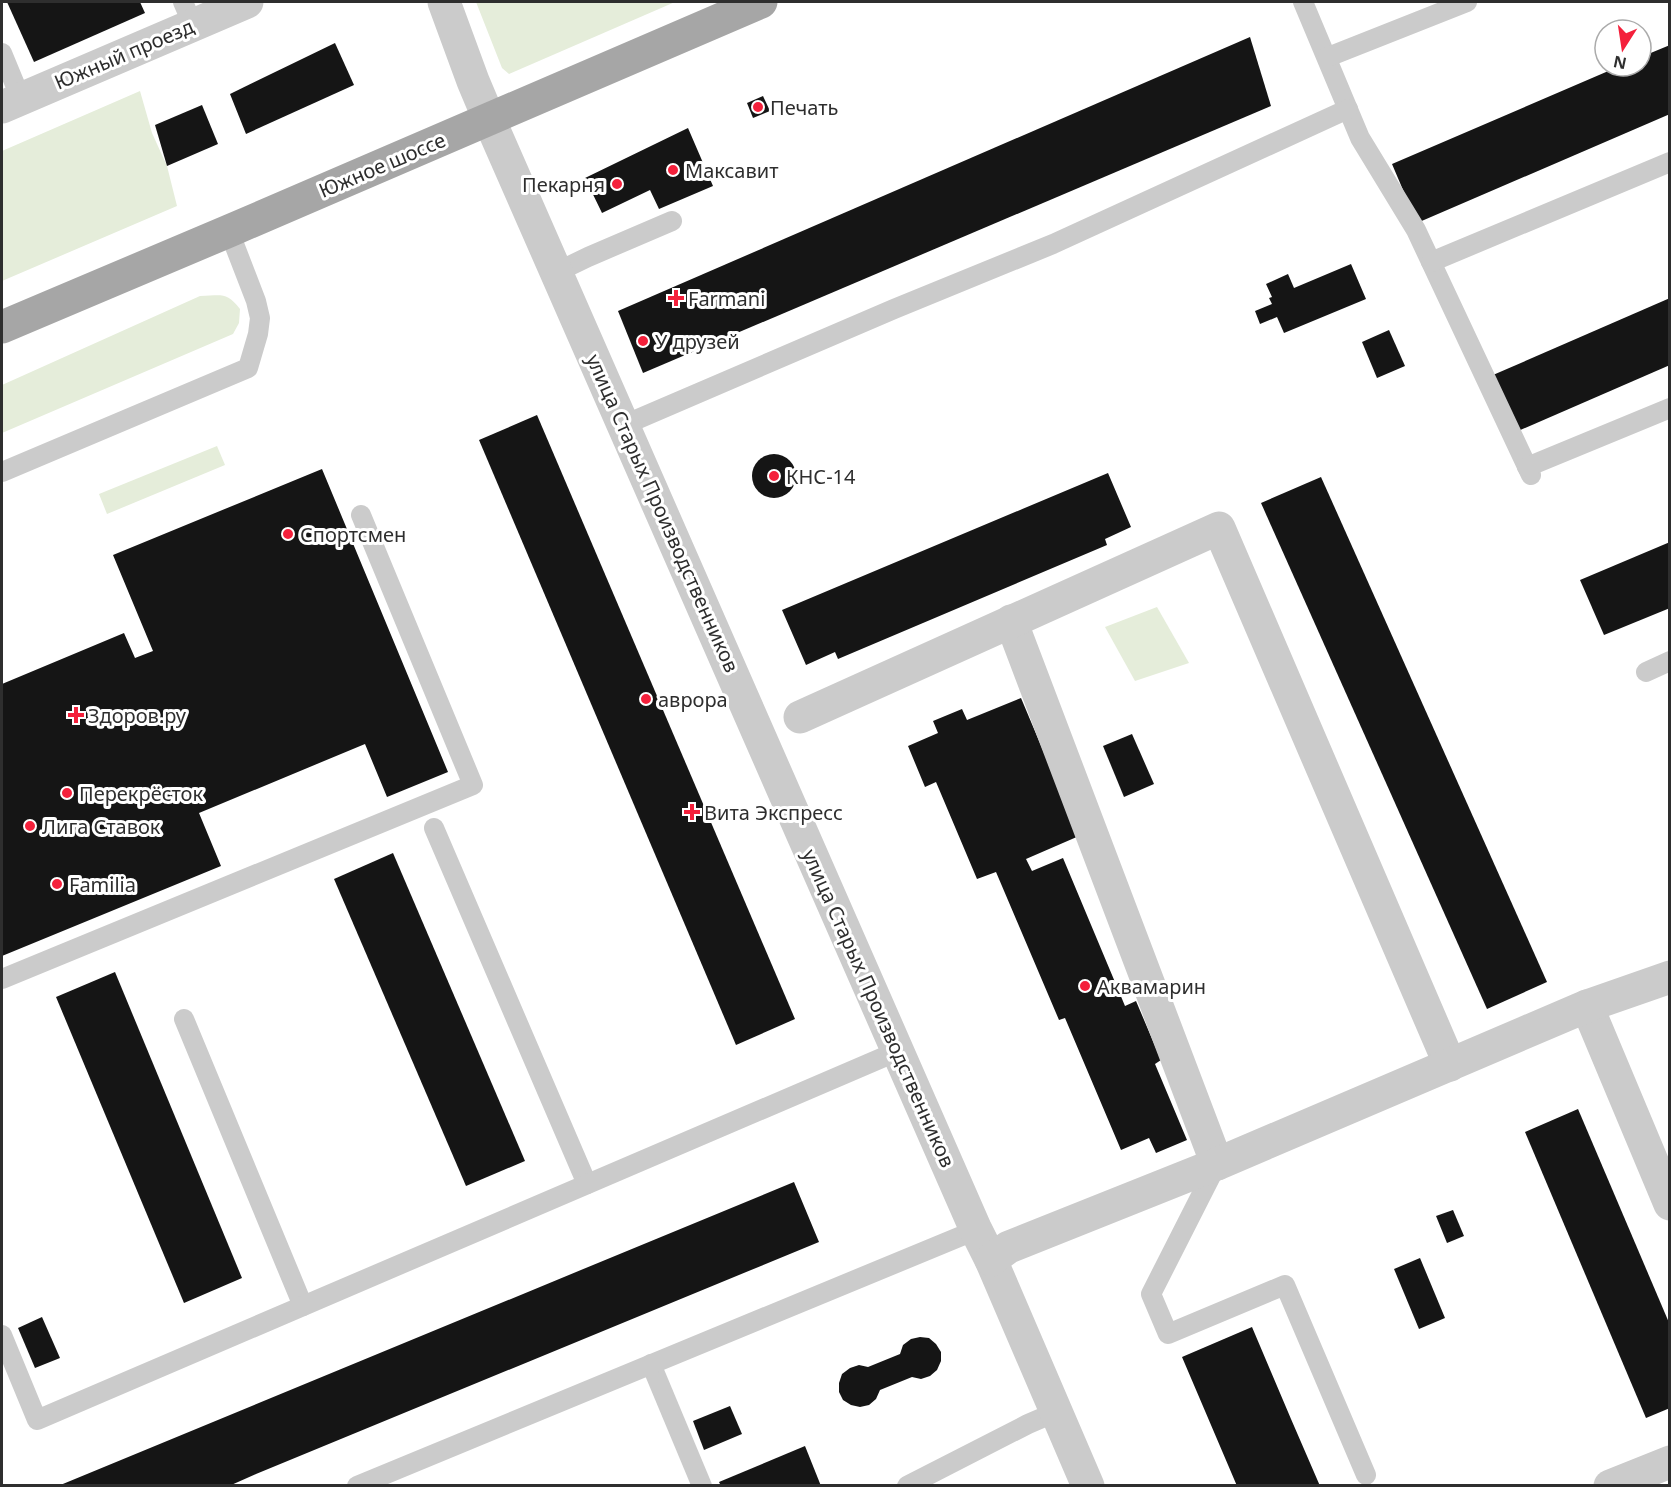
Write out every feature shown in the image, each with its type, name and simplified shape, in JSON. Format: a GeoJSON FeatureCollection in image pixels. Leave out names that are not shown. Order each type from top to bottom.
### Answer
{"type":"FeatureCollection","features":[{"type":"Feature","properties":{"kind":"main road","name":"Южное шоссе"},"geometry":{"type":"LineString","coordinates":[[2,327],[761,2]]}},
{"type":"Feature","properties":{"kind":"street","name":"Южный проезд"},"geometry":{"type":"LineString","coordinates":[[11,103],[188,13],[247,2]]}},
{"type":"Feature","properties":{"kind":"street","name":"улица Старых Производственников"},"geometry":{"type":"LineString","coordinates":[[444,2],[489,119],[1088,1485]]}},
{"type":"Feature","properties":{"kind":"street"},"geometry":{"type":"LineString","coordinates":[[800,717],[1219,528],[1450,1065]]}},
{"type":"Feature","properties":{"kind":"street"},"geometry":{"type":"LineString","coordinates":[[1011,621],[1217,1164]]}},
{"type":"Feature","properties":{"kind":"street"},"geometry":{"type":"LineString","coordinates":[[991,1260],[1009,1247],[1217,1164],[1587,1006],[1670,977]]}},
{"type":"Feature","properties":{"kind":"street"},"geometry":{"type":"LineString","coordinates":[[1587,1006],[1670,1204]]}},
{"type":"Feature","properties":{"kind":"street"},"geometry":{"type":"LineString","coordinates":[[1610,1485],[1670,1462]]}},
{"type":"Feature","properties":{"kind":"lane"},"geometry":{"type":"LineString","coordinates":[[1303,2],[1360,138],[1416,230],[1529,471],[1670,408]]}},
{"type":"Feature","properties":{"kind":"lane"},"geometry":{"type":"LineString","coordinates":[[1328,57],[1467,2]]}},
{"type":"Feature","properties":{"kind":"lane"},"geometry":{"type":"LineString","coordinates":[[2,53],[11,103]]}},
{"type":"Feature","properties":{"kind":"lane"},"geometry":{"type":"LineString","coordinates":[[624,425],[894,309],[1053,244],[1348,109]]}},
{"type":"Feature","properties":{"kind":"lane"},"geometry":{"type":"LineString","coordinates":[[1431,262],[1670,162]]}},
{"type":"Feature","properties":{"kind":"lane"},"geometry":{"type":"LineString","coordinates":[[557,272],[672,221]]}},
{"type":"Feature","properties":{"kind":"lane"},"geometry":{"type":"LineString","coordinates":[[2,472],[248,368],[260,318],[256,301],[229,231]]}},
{"type":"Feature","properties":{"kind":"lane"},"geometry":{"type":"LineString","coordinates":[[2,979],[473,784],[362,515]]}},
{"type":"Feature","properties":{"kind":"lane"},"geometry":{"type":"LineString","coordinates":[[1646,672],[1670,661]]}},
{"type":"Feature","properties":{"kind":"lane"},"geometry":{"type":"LineString","coordinates":[[434,828],[587,1184]]}},
{"type":"Feature","properties":{"kind":"lane"},"geometry":{"type":"LineString","coordinates":[[184,1019],[303,1306]]}},
{"type":"Feature","properties":{"kind":"lane"},"geometry":{"type":"LineString","coordinates":[[2,1335],[37,1420],[898,1051]]}},
{"type":"Feature","properties":{"kind":"lane"},"geometry":{"type":"LineString","coordinates":[[1217,1164],[1151,1294],[1168,1334],[1285,1285],[1366,1475]]}},
{"type":"Feature","properties":{"kind":"lane"},"geometry":{"type":"LineString","coordinates":[[357,1485],[976,1230]]}},
{"type":"Feature","properties":{"kind":"lane"},"geometry":{"type":"LineString","coordinates":[[651,1364],[702,1485]]}},
{"type":"Feature","properties":{"kind":"lane"},"geometry":{"type":"LineString","coordinates":[[907,1485],[1056,1412]]}},
{"type":"Feature","properties":{"kind":"green space"},"geometry":{"type":"Polygon","coordinates":[[[476,2],[675,2],[509,74],[502,68],[476,2]]]}},
{"type":"Feature","properties":{"kind":"green space"},"geometry":{"type":"Polygon","coordinates":[[[140,91],[152,133],[167,166],[177,206],[2,281],[2,151],[140,91]]]}},
{"type":"Feature","properties":{"kind":"green space"},"geometry":{"type":"Polygon","coordinates":[[[200,296],[223,296],[235,303],[240,309],[239,323],[233,334],[2,433],[2,385],[200,296]]]}},
{"type":"Feature","properties":{"kind":"green space"},"geometry":{"type":"Polygon","coordinates":[[[217,446],[225,465],[107,514],[99,494],[217,446]]]}},
{"type":"Feature","properties":{"kind":"green space"},"geometry":{"type":"Polygon","coordinates":[[[1157,607],[1189,663],[1135,681],[1105,627],[1157,607]]]}},
{"type":"Feature","properties":{"kind":"building"},"geometry":{"type":"Polygon","coordinates":[[[7,2],[140,2],[145,13],[34,62],[7,2]]]}},
{"type":"Feature","properties":{"kind":"building"},"geometry":{"type":"Polygon","coordinates":[[[1250,37],[1271,106],[643,373],[618,311],[1250,37]]]}},
{"type":"Feature","properties":{"kind":"building"},"geometry":{"type":"Polygon","coordinates":[[[335,43],[354,85],[246,134],[230,94],[335,43]]]}},
{"type":"Feature","properties":{"kind":"building"},"geometry":{"type":"Polygon","coordinates":[[[1670,45],[1670,114],[1417,223],[1392,164],[1593,78],[1653,78],[1653,52],[1670,45]]]}},
{"type":"Feature","properties":{"kind":"building","name":"Печать"},"geometry":{"type":"Polygon","coordinates":[[[763,96],[770,111],[753,118],[747,103],[763,96]]]}},
{"type":"Feature","properties":{"kind":"building"},"geometry":{"type":"Polygon","coordinates":[[[202,105],[218,144],[167,166],[155,125],[202,105]]]}},
{"type":"Feature","properties":{"kind":"building","name":"Максавит"},"geometry":{"type":"Polygon","coordinates":[[[688,128],[713,186],[659,209],[650,190],[602,213],[585,178],[688,128]]]}},
{"type":"Feature","properties":{"kind":"building"},"geometry":{"type":"Polygon","coordinates":[[[1351,264],[1366,299],[1284,333],[1277,317],[1260,324],[1255,311],[1272,304],[1269,298],[1272,297],[1266,284],[1288,274],[1294,288],[1351,264]]]}},
{"type":"Feature","properties":{"kind":"building"},"geometry":{"type":"Polygon","coordinates":[[[1670,298],[1670,365],[1518,431],[1493,375],[1670,298]]]}},
{"type":"Feature","properties":{"kind":"building"},"geometry":{"type":"Polygon","coordinates":[[[1389,330],[1405,366],[1377,378],[1362,342],[1389,330]]]}},
{"type":"Feature","properties":{"kind":"building"},"geometry":{"type":"Polygon","coordinates":[[[537,415],[795,1019],[736,1045],[479,440],[537,415]]]}},
{"type":"Feature","properties":{"kind":"building","name":"КНС-14"},"geometry":{"type":"Polygon","coordinates":[[[774,454],[789,461],[796,476],[789,491],[774,498],[759,491],[752,476],[759,461],[774,454]]]}},
{"type":"Feature","properties":{"kind":"building"},"geometry":{"type":"Polygon","coordinates":[[[322,469],[448,772],[387,797],[365,744],[199,813],[221,866],[2,956],[2,684],[124,633],[135,658],[153,651],[113,555],[322,469]]]}},
{"type":"Feature","properties":{"kind":"building"},"geometry":{"type":"Polygon","coordinates":[[[1108,473],[1131,527],[1105,539],[1107,545],[838,659],[835,652],[806,665],[782,610],[1108,473]]]}},
{"type":"Feature","properties":{"kind":"building"},"geometry":{"type":"Polygon","coordinates":[[[1321,477],[1547,982],[1487,1009],[1261,503],[1321,477]]]}},
{"type":"Feature","properties":{"kind":"building"},"geometry":{"type":"Polygon","coordinates":[[[1670,542],[1670,608],[1604,635],[1580,580],[1670,542]]]}},
{"type":"Feature","properties":{"kind":"building"},"geometry":{"type":"Polygon","coordinates":[[[1021,698],[1079,836],[1026,859],[1032,871],[1063,858],[1125,1006],[1136,1001],[1161,1060],[1155,1064],[1187,1140],[1156,1153],[1149,1138],[1121,1150],[1065,1018],[1059,1020],[996,872],[977,879],[936,782],[925,787],[908,746],[938,733],[933,721],[962,709],[967,720],[1021,698]]]}},
{"type":"Feature","properties":{"kind":"building"},"geometry":{"type":"Polygon","coordinates":[[[1132,734],[1154,784],[1124,797],[1103,746],[1132,734]]]}},
{"type":"Feature","properties":{"kind":"building"},"geometry":{"type":"Polygon","coordinates":[[[393,853],[525,1161],[466,1186],[334,879],[393,853]]]}},
{"type":"Feature","properties":{"kind":"building"},"geometry":{"type":"Polygon","coordinates":[[[115,972],[242,1278],[184,1303],[56,997],[115,972]]]}},
{"type":"Feature","properties":{"kind":"building"},"geometry":{"type":"Polygon","coordinates":[[[1578,1109],[1670,1325],[1670,1408],[1646,1418],[1525,1132],[1578,1109]]]}},
{"type":"Feature","properties":{"kind":"building"},"geometry":{"type":"Polygon","coordinates":[[[794,1182],[819,1242],[229,1486],[58,1486],[794,1182]]]}},
{"type":"Feature","properties":{"kind":"building"},"geometry":{"type":"Polygon","coordinates":[[[1453,1210],[1464,1236],[1447,1243],[1436,1216],[1453,1210]]]}},
{"type":"Feature","properties":{"kind":"building"},"geometry":{"type":"Polygon","coordinates":[[[1420,1258],[1445,1318],[1419,1329],[1394,1269],[1420,1258]]]}},
{"type":"Feature","properties":{"kind":"building"},"geometry":{"type":"Polygon","coordinates":[[[42,1317],[60,1358],[35,1368],[18,1328],[42,1317]]]}},
{"type":"Feature","properties":{"kind":"building"},"geometry":{"type":"Polygon","coordinates":[[[1252,1327],[1320,1486],[1237,1486],[1182,1357],[1252,1327]]]}},
{"type":"Feature","properties":{"kind":"building"},"geometry":{"type":"Polygon","coordinates":[[[929,1338],[941,1352],[941,1361],[937,1370],[930,1376],[921,1379],[912,1377],[880,1390],[876,1399],[869,1405],[860,1407],[843,1400],[839,1392],[842,1374],[850,1368],[859,1365],[868,1367],[900,1354],[903,1345],[911,1339],[929,1338]]]}},
{"type":"Feature","properties":{"kind":"building"},"geometry":{"type":"Polygon","coordinates":[[[730,1406],[742,1434],[704,1450],[693,1421],[730,1406]]]}},
{"type":"Feature","properties":{"kind":"building"},"geometry":{"type":"Polygon","coordinates":[[[805,1446],[821,1486],[721,1486],[719,1482],[805,1446]]]}},
{"type":"Feature","properties":{"kind":"place","name":"Печать"},"geometry":{"type":"Point","coordinates":[758,107]}},
{"type":"Feature","properties":{"kind":"place","name":"Максавит"},"geometry":{"type":"Point","coordinates":[673,170]}},
{"type":"Feature","properties":{"kind":"place","name":"Пекарня"},"geometry":{"type":"Point","coordinates":[617,184]}},
{"type":"Feature","properties":{"kind":"place","name":"Farmani"},"geometry":{"type":"Point","coordinates":[676,298]}},
{"type":"Feature","properties":{"kind":"place","name":"У друзей"},"geometry":{"type":"Point","coordinates":[643,341]}},
{"type":"Feature","properties":{"kind":"place","name":"КНС-14"},"geometry":{"type":"Point","coordinates":[774,476]}},
{"type":"Feature","properties":{"kind":"place","name":"Спортсмен"},"geometry":{"type":"Point","coordinates":[288,534]}},
{"type":"Feature","properties":{"kind":"place","name":"аврора"},"geometry":{"type":"Point","coordinates":[646,699]}},
{"type":"Feature","properties":{"kind":"place","name":"Здоров.ру"},"geometry":{"type":"Point","coordinates":[76,715]}},
{"type":"Feature","properties":{"kind":"place","name":"Перекрёсток"},"geometry":{"type":"Point","coordinates":[67,793]}},
{"type":"Feature","properties":{"kind":"place","name":"Вита Экспресс"},"geometry":{"type":"Point","coordinates":[692,812]}},
{"type":"Feature","properties":{"kind":"place","name":"Лига Ставок"},"geometry":{"type":"Point","coordinates":[30,826]}},
{"type":"Feature","properties":{"kind":"place","name":"Familia"},"geometry":{"type":"Point","coordinates":[57,884]}},
{"type":"Feature","properties":{"kind":"place","name":"Аквамарин"},"geometry":{"type":"Point","coordinates":[1085,986]}}]}
